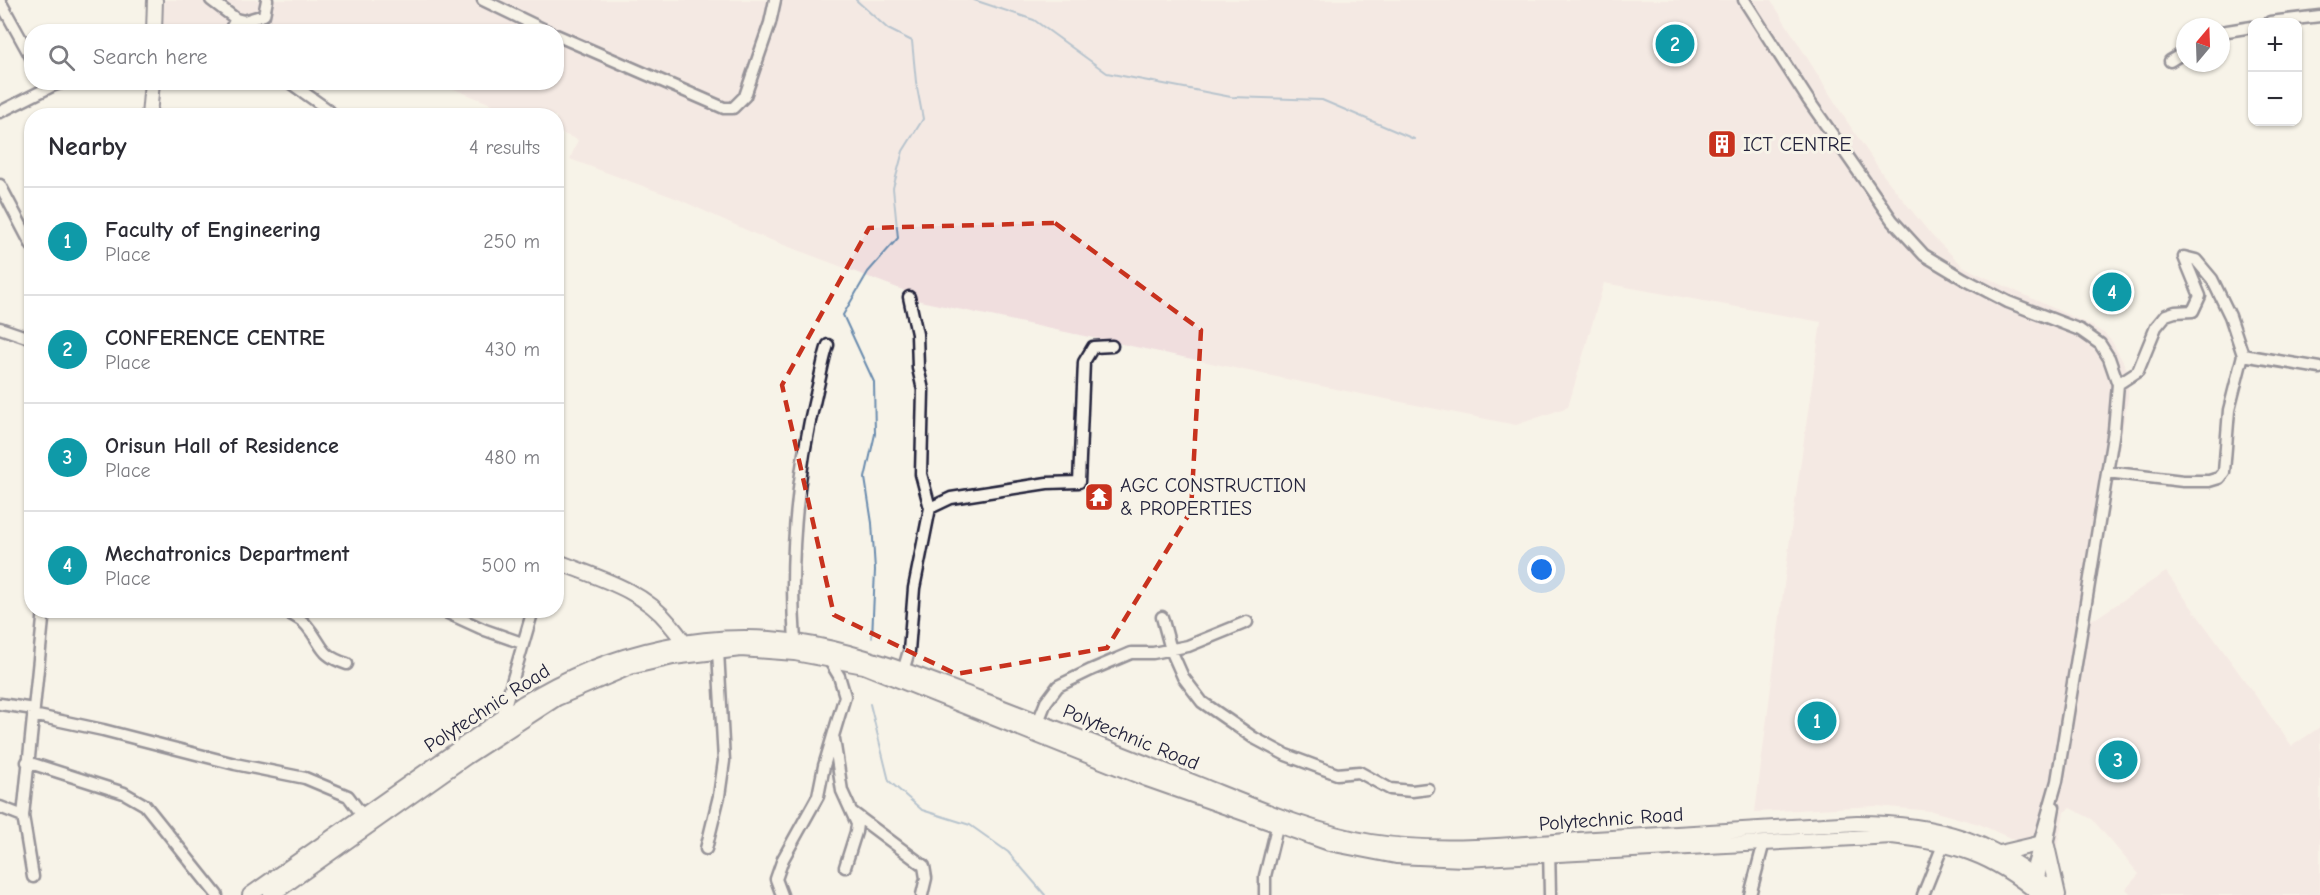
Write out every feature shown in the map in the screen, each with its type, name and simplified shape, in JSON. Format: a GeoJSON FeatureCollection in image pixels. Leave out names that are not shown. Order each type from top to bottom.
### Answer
{"type":"FeatureCollection","features":[{"type":"Feature","properties":{"kind":"main road"},"geometry":{"type":"LineString","coordinates":[[154,24],[155,0]]}},
{"type":"Feature","properties":{"kind":"main road"},"geometry":{"type":"LineString","coordinates":[[150,108],[151,90]]}},
{"type":"Feature","properties":{"kind":"main road"},"geometry":{"type":"LineString","coordinates":[[564,564],[641,597],[660,611],[667,621],[678,650]]}},
{"type":"Feature","properties":{"kind":"main road","name":"Polytechnic Road"},"geometry":{"type":"LineString","coordinates":[[250,895],[545,690],[589,669],[628,656],[744,639],[795,642],[863,657],[903,670],[1038,722],[1329,843],[1396,856],[1464,859],[1549,848],[1721,838],[1875,823],[1922,828],[2057,895]]}},
{"type":"Feature","properties":{"kind":"main road","name":"Polytechnic Road"},"geometry":{"type":"LineString","coordinates":[[271,895],[466,757],[557,698],[613,673],[678,650],[762,650],[828,658],[864,666],[1147,778],[1279,821]]}},
{"type":"Feature","properties":{"kind":"main road","name":"Polytechnic Road"},"geometry":{"type":"LineString","coordinates":[[1721,838],[1764,842],[1892,836],[1945,838],[2000,853],[2034,885]]}},
{"type":"Feature","properties":{"kind":"main road"},"geometry":{"type":"LineString","coordinates":[[2000,853],[2043,845],[2057,895]]}},
{"type":"Feature","properties":{"kind":"street"},"geometry":{"type":"LineString","coordinates":[[211,0],[236,19],[244,21],[264,15],[267,0]]}},
{"type":"Feature","properties":{"kind":"street"},"geometry":{"type":"LineString","coordinates":[[483,0],[532,24]]}},
{"type":"Feature","properties":{"kind":"street"},"geometry":{"type":"LineString","coordinates":[[564,38],[724,108],[733,108],[746,96],[770,23],[775,0]]}},
{"type":"Feature","properties":{"kind":"street"},"geometry":{"type":"LineString","coordinates":[[1744,0],[1809,101],[1892,220],[1924,255],[2008,302],[2080,330],[2100,344],[2109,358],[2118,384],[2114,430],[2077,667],[2055,789],[2054,809],[2034,885]]}},
{"type":"Feature","properties":{"kind":"street"},"geometry":{"type":"LineString","coordinates":[[0,1],[24,44]]}},
{"type":"Feature","properties":{"kind":"street"},"geometry":{"type":"LineString","coordinates":[[2302,18],[2320,16]]}},
{"type":"Feature","properties":{"kind":"street"},"geometry":{"type":"LineString","coordinates":[[233,24],[236,19]]}},
{"type":"Feature","properties":{"kind":"street"},"geometry":{"type":"LineString","coordinates":[[2230,31],[2248,28]]}},
{"type":"Feature","properties":{"kind":"street"},"geometry":{"type":"LineString","coordinates":[[2170,61],[2176,57]]}},
{"type":"Feature","properties":{"kind":"street"},"geometry":{"type":"LineString","coordinates":[[0,112],[39,90]]}},
{"type":"Feature","properties":{"kind":"street"},"geometry":{"type":"LineString","coordinates":[[300,90],[326,108]]}},
{"type":"Feature","properties":{"kind":"street"},"geometry":{"type":"LineString","coordinates":[[1,189],[24,231]]}},
{"type":"Feature","properties":{"kind":"street"},"geometry":{"type":"LineString","coordinates":[[2107,472],[2183,481],[2209,481],[2219,478],[2224,472],[2229,410],[2243,355],[2230,316],[2212,279],[2196,260],[2184,257],[2200,296],[2193,311],[2166,315],[2156,327],[2138,371],[2118,384]]}},
{"type":"Feature","properties":{"kind":"street"},"geometry":{"type":"LineString","coordinates":[[903,670],[909,651],[914,588],[930,508],[921,474],[923,390],[918,368],[917,334],[909,297]]}},
{"type":"Feature","properties":{"kind":"street"},"geometry":{"type":"LineString","coordinates":[[0,328],[24,336]]}},
{"type":"Feature","properties":{"kind":"street"},"geometry":{"type":"LineString","coordinates":[[795,642],[792,605],[794,532],[807,431],[828,345]]}},
{"type":"Feature","properties":{"kind":"street"},"geometry":{"type":"LineString","coordinates":[[930,508],[951,498],[1047,483],[1079,482],[1084,362],[1093,347],[1112,346]]}},
{"type":"Feature","properties":{"kind":"street"},"geometry":{"type":"LineString","coordinates":[[2243,355],[2320,368]]}},
{"type":"Feature","properties":{"kind":"street"},"geometry":{"type":"LineString","coordinates":[[1162,617],[1171,650],[1183,677],[1202,702],[1254,738],[1286,754],[1337,774],[1359,772],[1390,789],[1412,791],[1428,789]]}},
{"type":"Feature","properties":{"kind":"street"},"geometry":{"type":"LineString","coordinates":[[33,877],[23,816],[44,618]]}},
{"type":"Feature","properties":{"kind":"street"},"geometry":{"type":"LineString","coordinates":[[298,618],[307,625],[324,653],[331,659],[347,664]]}},
{"type":"Feature","properties":{"kind":"street"},"geometry":{"type":"LineString","coordinates":[[458,618],[522,643]]}},
{"type":"Feature","properties":{"kind":"street"},"geometry":{"type":"LineString","coordinates":[[501,720],[530,618]]}},
{"type":"Feature","properties":{"kind":"street"},"geometry":{"type":"LineString","coordinates":[[1038,722],[1046,702],[1058,686],[1131,653],[1171,650],[1188,646],[1247,622]]}},
{"type":"Feature","properties":{"kind":"street"},"geometry":{"type":"LineString","coordinates":[[706,849],[719,796],[724,761],[718,651]]}},
{"type":"Feature","properties":{"kind":"street"},"geometry":{"type":"LineString","coordinates":[[782,895],[776,879],[786,853],[818,796],[824,766],[845,696],[839,676],[828,658]]}},
{"type":"Feature","properties":{"kind":"street"},"geometry":{"type":"LineString","coordinates":[[0,704],[235,764],[305,778],[343,793],[352,799],[363,816]]}},
{"type":"Feature","properties":{"kind":"street"},"geometry":{"type":"LineString","coordinates":[[834,735],[842,791],[857,824],[844,867]]}},
{"type":"Feature","properties":{"kind":"street"},"geometry":{"type":"LineString","coordinates":[[27,762],[124,793],[136,799],[145,806],[195,865],[217,895]]}},
{"type":"Feature","properties":{"kind":"street"},"geometry":{"type":"LineString","coordinates":[[0,807],[23,816]]}},
{"type":"Feature","properties":{"kind":"street"},"geometry":{"type":"LineString","coordinates":[[852,812],[924,866],[926,878],[922,895]]}},
{"type":"Feature","properties":{"kind":"street"},"geometry":{"type":"LineString","coordinates":[[1265,895],[1264,876],[1279,821]]}},
{"type":"Feature","properties":{"kind":"street"},"geometry":{"type":"LineString","coordinates":[[1923,895],[1945,838]]}},
{"type":"Feature","properties":{"kind":"street"},"geometry":{"type":"LineString","coordinates":[[1750,895],[1764,842]]}},
{"type":"Feature","properties":{"kind":"street"},"geometry":{"type":"LineString","coordinates":[[1549,848],[1550,895]]}},
{"type":"Feature","properties":{"kind":"highlighted area"},"geometry":{"type":"Polygon","coordinates":[[[1055,223],[1201,330],[1191,511],[1107,648],[956,674],[834,615],[782,385],[869,228],[1055,223]]]}},
{"type":"Feature","properties":{"kind":"shaded area"},"geometry":{"type":"Polygon","coordinates":[[[161,0],[1771,0],[1884,176],[1932,236],[1963,266],[2090,325],[2105,334],[2112,342],[2128,371],[2128,397],[2090,619],[2096,618],[2166,572],[2292,746],[2320,727],[2320,895],[2128,895],[2130,893],[2126,889],[2139,874],[2092,819],[2070,808],[2064,812],[2057,847],[2038,842],[2030,847],[1979,824],[1932,811],[1876,806],[1755,812],[1792,523],[1821,322],[1604,283],[1568,407],[1516,425],[920,301],[903,290],[755,234],[678,199],[570,159],[578,140],[564,134],[564,108],[502,108],[456,90],[564,90],[564,24],[162,24],[161,0]]]}},
{"type":"Feature","properties":{"kind":"waterway"},"geometry":{"type":"LineString","coordinates":[[856,0],[888,29],[912,41],[923,119],[903,151],[893,188],[898,238],[868,272],[843,315],[874,382],[875,434],[865,478],[872,523],[875,570],[872,638]]}},
{"type":"Feature","properties":{"kind":"waterway"},"geometry":{"type":"LineString","coordinates":[[974,0],[1034,20],[1107,73],[1231,97],[1322,100],[1414,139]]}},
{"type":"Feature","properties":{"kind":"waterway"},"geometry":{"type":"LineString","coordinates":[[870,704],[889,781],[922,810],[970,825],[1008,852],[1045,895]]}},
{"type":"Feature","properties":{"kind":"place","name":"CONFERENCE CENTRE"},"geometry":{"type":"Point","coordinates":[1675,44]}},
{"type":"Feature","properties":{"kind":"place","name":"ICT CENTRE"},"geometry":{"type":"Point","coordinates":[1722,144]}},
{"type":"Feature","properties":{"kind":"place","name":"Mechatronics Department"},"geometry":{"type":"Point","coordinates":[2112,292]}},
{"type":"Feature","properties":{"kind":"place","name":"AGC CONSTRUCTION & PROPERTIES"},"geometry":{"type":"Point","coordinates":[1099,497]}},
{"type":"Feature","properties":{"kind":"place","name":"Faculty of Engineering"},"geometry":{"type":"Point","coordinates":[1817,721]}},
{"type":"Feature","properties":{"kind":"place","name":"Orisun Hall of Residence"},"geometry":{"type":"Point","coordinates":[2118,760]}}]}
